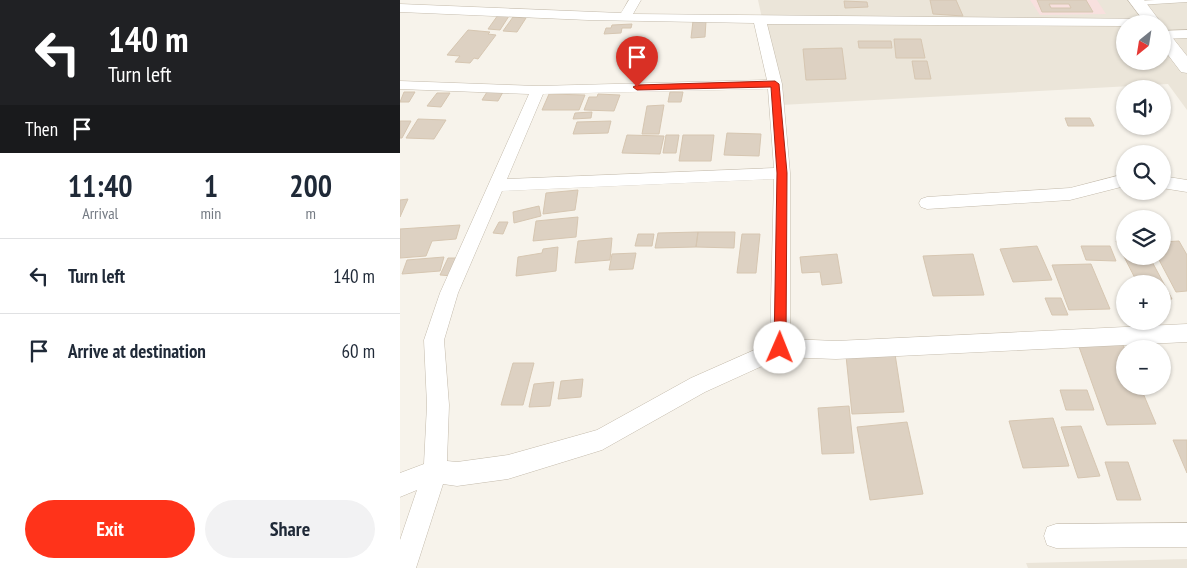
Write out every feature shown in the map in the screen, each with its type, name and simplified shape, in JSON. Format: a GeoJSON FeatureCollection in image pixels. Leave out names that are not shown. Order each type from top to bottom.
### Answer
{"type":"FeatureCollection","features":[{"type":"Feature","properties":{"kind":"street"},"geometry":{"type":"LineString","coordinates":[[625,17],[635,0]]}},
{"type":"Feature","properties":{"kind":"street"},"geometry":{"type":"LineString","coordinates":[[1137,2],[1147,15]]}},
{"type":"Feature","properties":{"kind":"street"},"geometry":{"type":"LineString","coordinates":[[400,8],[544,16],[1116,28]]}},
{"type":"Feature","properties":{"kind":"street"},"geometry":{"type":"LineString","coordinates":[[760,20],[775,84],[782,173],[780,348]]}},
{"type":"Feature","properties":{"kind":"street"},"geometry":{"type":"LineString","coordinates":[[1171,31],[1187,34]]}},
{"type":"Feature","properties":{"kind":"street"},"geometry":{"type":"LineString","coordinates":[[1171,46],[1187,68]]}},
{"type":"Feature","properties":{"kind":"street"},"geometry":{"type":"LineString","coordinates":[[400,85],[538,90],[775,84]]}},
{"type":"Feature","properties":{"kind":"street"},"geometry":{"type":"LineString","coordinates":[[403,568],[435,471],[438,404],[434,340],[449,293],[538,90]]}},
{"type":"Feature","properties":{"kind":"street"},"geometry":{"type":"LineString","coordinates":[[495,185],[782,173]]}},
{"type":"Feature","properties":{"kind":"street"},"geometry":{"type":"LineString","coordinates":[[927,203],[1070,194],[1116,182]]}},
{"type":"Feature","properties":{"kind":"street"},"geometry":{"type":"LineString","coordinates":[[1171,183],[1187,186]]}},
{"type":"Feature","properties":{"kind":"street"},"geometry":{"type":"LineString","coordinates":[[400,484],[435,471],[457,474],[508,467],[602,439],[698,385],[780,348],[836,350],[1187,333]]}},
{"type":"Feature","properties":{"kind":"street"},"geometry":{"type":"LineString","coordinates":[[1056,536],[1187,535]]}},
{"type":"Feature","properties":{"kind":"lane"},"geometry":{"type":"LineString","coordinates":[[1137,2],[1187,0]]}},
{"type":"Feature","properties":{"kind":"shaded area"},"geometry":{"type":"Polygon","coordinates":[[[758,0],[1187,0],[1187,110],[1171,88],[1171,80],[1116,80],[1116,87],[781,105],[758,0]]]}},
{"type":"Feature","properties":{"kind":"shaded area"},"geometry":{"type":"Polygon","coordinates":[[[1030,0],[1097,0],[1106,14],[1040,15],[1030,0]]]}},
{"type":"Feature","properties":{"kind":"shaded area"},"geometry":{"type":"Polygon","coordinates":[[[1187,559],[1187,568],[1028,568],[1026,563],[1187,559]]]}},
{"type":"Feature","properties":{"kind":"building"},"geometry":{"type":"Polygon","coordinates":[[[930,0],[956,0],[963,16],[933,14],[930,0]]]}},
{"type":"Feature","properties":{"kind":"building"},"geometry":{"type":"Polygon","coordinates":[[[1037,0],[1086,0],[1093,12],[1042,12],[1037,0]],[[1049,4],[1051,8],[1071,8],[1069,4],[1049,4]]]}},
{"type":"Feature","properties":{"kind":"building"},"geometry":{"type":"Polygon","coordinates":[[[844,1],[867,2],[868,7],[845,8],[844,1]]]}},
{"type":"Feature","properties":{"kind":"building"},"geometry":{"type":"Polygon","coordinates":[[[498,15],[509,16],[500,30],[488,29],[498,15]]]}},
{"type":"Feature","properties":{"kind":"building"},"geometry":{"type":"Polygon","coordinates":[[[513,17],[526,18],[517,32],[503,31],[513,17]]]}},
{"type":"Feature","properties":{"kind":"building"},"geometry":{"type":"Polygon","coordinates":[[[693,21],[706,21],[705,37],[691,38],[693,21]]]}},
{"type":"Feature","properties":{"kind":"building"},"geometry":{"type":"Polygon","coordinates":[[[632,24],[631,28],[622,28],[621,33],[604,34],[606,28],[611,28],[612,25],[632,24]]]}},
{"type":"Feature","properties":{"kind":"building"},"geometry":{"type":"Polygon","coordinates":[[[468,30],[490,32],[488,34],[496,35],[478,59],[474,58],[470,63],[455,62],[460,56],[447,55],[468,30]]]}},
{"type":"Feature","properties":{"kind":"building"},"geometry":{"type":"Polygon","coordinates":[[[894,39],[921,39],[925,58],[896,58],[894,39]]]}},
{"type":"Feature","properties":{"kind":"building"},"geometry":{"type":"Polygon","coordinates":[[[858,41],[891,41],[892,48],[859,48],[858,41]]]}},
{"type":"Feature","properties":{"kind":"building"},"geometry":{"type":"Polygon","coordinates":[[[842,48],[846,79],[806,80],[803,49],[842,48]]]}},
{"type":"Feature","properties":{"kind":"building"},"geometry":{"type":"Polygon","coordinates":[[[912,61],[927,61],[931,79],[915,79],[912,61]]]}},
{"type":"Feature","properties":{"kind":"building"},"geometry":{"type":"Polygon","coordinates":[[[404,92],[415,92],[409,102],[400,102],[404,92]]]}},
{"type":"Feature","properties":{"kind":"building"},"geometry":{"type":"Polygon","coordinates":[[[487,92],[503,92],[498,101],[482,100],[487,92]]]}},
{"type":"Feature","properties":{"kind":"building"},"geometry":{"type":"Polygon","coordinates":[[[670,92],[683,92],[681,102],[668,102],[670,92]]]}},
{"type":"Feature","properties":{"kind":"building"},"geometry":{"type":"Polygon","coordinates":[[[437,93],[450,93],[441,107],[427,106],[437,93]]]}},
{"type":"Feature","properties":{"kind":"building"},"geometry":{"type":"Polygon","coordinates":[[[549,94],[585,95],[579,110],[542,110],[549,94]]]}},
{"type":"Feature","properties":{"kind":"building"},"geometry":{"type":"Polygon","coordinates":[[[598,94],[620,95],[614,111],[584,110],[589,97],[597,97],[598,94]]]}},
{"type":"Feature","properties":{"kind":"building"},"geometry":{"type":"Polygon","coordinates":[[[664,105],[659,134],[642,134],[647,106],[664,105]]]}},
{"type":"Feature","properties":{"kind":"building"},"geometry":{"type":"Polygon","coordinates":[[[592,112],[591,118],[573,119],[575,113],[592,112]]]}},
{"type":"Feature","properties":{"kind":"building"},"geometry":{"type":"Polygon","coordinates":[[[1065,118],[1090,118],[1094,126],[1068,126],[1065,118]]]}},
{"type":"Feature","properties":{"kind":"building"},"geometry":{"type":"Polygon","coordinates":[[[418,119],[446,120],[434,139],[406,138],[418,119]]]}},
{"type":"Feature","properties":{"kind":"building"},"geometry":{"type":"Polygon","coordinates":[[[400,121],[411,121],[402,138],[400,138],[400,121]]]}},
{"type":"Feature","properties":{"kind":"building"},"geometry":{"type":"Polygon","coordinates":[[[611,121],[608,133],[573,134],[577,122],[611,121]]]}},
{"type":"Feature","properties":{"kind":"building"},"geometry":{"type":"Polygon","coordinates":[[[727,133],[761,134],[759,156],[724,155],[727,133]]]}},
{"type":"Feature","properties":{"kind":"building"},"geometry":{"type":"Polygon","coordinates":[[[627,135],[664,136],[660,154],[622,153],[627,135]]]}},
{"type":"Feature","properties":{"kind":"building"},"geometry":{"type":"Polygon","coordinates":[[[666,135],[679,135],[676,153],[663,153],[666,135]]]}},
{"type":"Feature","properties":{"kind":"building"},"geometry":{"type":"Polygon","coordinates":[[[683,135],[714,135],[711,161],[679,161],[683,135]]]}},
{"type":"Feature","properties":{"kind":"building"},"geometry":{"type":"Polygon","coordinates":[[[578,190],[575,210],[543,214],[546,193],[578,190]]]}},
{"type":"Feature","properties":{"kind":"building"},"geometry":{"type":"Polygon","coordinates":[[[408,199],[400,217],[400,200],[408,199]]]}},
{"type":"Feature","properties":{"kind":"building"},"geometry":{"type":"Polygon","coordinates":[[[539,206],[541,216],[514,223],[513,212],[539,206]]]}},
{"type":"Feature","properties":{"kind":"building"},"geometry":{"type":"Polygon","coordinates":[[[578,217],[576,237],[533,241],[536,221],[578,217]]]}},
{"type":"Feature","properties":{"kind":"building"},"geometry":{"type":"Polygon","coordinates":[[[499,222],[508,222],[503,234],[493,233],[499,222]]]}},
{"type":"Feature","properties":{"kind":"building"},"geometry":{"type":"Polygon","coordinates":[[[460,225],[456,239],[432,241],[426,256],[400,258],[400,229],[460,225]]]}},
{"type":"Feature","properties":{"kind":"building"},"geometry":{"type":"Polygon","coordinates":[[[698,232],[696,247],[655,248],[658,233],[698,232]]]}},
{"type":"Feature","properties":{"kind":"building"},"geometry":{"type":"Polygon","coordinates":[[[698,232],[735,232],[734,248],[696,247],[698,232]]]}},
{"type":"Feature","properties":{"kind":"building"},"geometry":{"type":"Polygon","coordinates":[[[638,234],[654,234],[652,246],[635,246],[638,234]]]}},
{"type":"Feature","properties":{"kind":"building"},"geometry":{"type":"Polygon","coordinates":[[[742,234],[760,234],[756,273],[737,273],[742,234]]]}},
{"type":"Feature","properties":{"kind":"building"},"geometry":{"type":"Polygon","coordinates":[[[612,238],[610,260],[575,263],[578,241],[612,238]]]}},
{"type":"Feature","properties":{"kind":"building"},"geometry":{"type":"Polygon","coordinates":[[[1171,241],[1179,241],[1187,255],[1187,291],[1176,292],[1171,283],[1171,275],[1167,275],[1162,265],[1171,265],[1171,241]]]}},
{"type":"Feature","properties":{"kind":"building"},"geometry":{"type":"Polygon","coordinates":[[[1037,246],[1052,280],[1013,282],[1000,249],[1037,246]]]}},
{"type":"Feature","properties":{"kind":"building"},"geometry":{"type":"Polygon","coordinates":[[[1081,246],[1110,246],[1116,261],[1086,260],[1081,246]]]}},
{"type":"Feature","properties":{"kind":"building"},"geometry":{"type":"Polygon","coordinates":[[[558,247],[556,271],[516,276],[518,257],[542,253],[543,249],[558,247]]]}},
{"type":"Feature","properties":{"kind":"building"},"geometry":{"type":"Polygon","coordinates":[[[636,253],[633,269],[609,270],[612,254],[636,253]]]}},
{"type":"Feature","properties":{"kind":"building"},"geometry":{"type":"Polygon","coordinates":[[[837,254],[842,283],[822,285],[820,272],[802,273],[800,257],[837,254]]]}},
{"type":"Feature","properties":{"kind":"building"},"geometry":{"type":"Polygon","coordinates":[[[973,254],[984,295],[933,296],[923,256],[973,254]]]}},
{"type":"Feature","properties":{"kind":"building"},"geometry":{"type":"Polygon","coordinates":[[[444,257],[440,271],[402,274],[407,260],[444,257]]]}},
{"type":"Feature","properties":{"kind":"building"},"geometry":{"type":"Polygon","coordinates":[[[448,258],[461,258],[453,276],[440,275],[448,258]]]}},
{"type":"Feature","properties":{"kind":"building"},"geometry":{"type":"Polygon","coordinates":[[[1091,264],[1110,309],[1069,310],[1052,265],[1091,264]]]}},
{"type":"Feature","properties":{"kind":"building"},"geometry":{"type":"Polygon","coordinates":[[[1128,265],[1154,265],[1159,275],[1133,275],[1128,265]]]}},
{"type":"Feature","properties":{"kind":"building"},"geometry":{"type":"Polygon","coordinates":[[[1045,298],[1061,298],[1068,315],[1052,315],[1045,298]]]}},
{"type":"Feature","properties":{"kind":"building"},"geometry":{"type":"Polygon","coordinates":[[[1116,343],[1116,395],[1144,395],[1156,424],[1107,425],[1078,344],[1116,343]]]}},
{"type":"Feature","properties":{"kind":"building"},"geometry":{"type":"Polygon","coordinates":[[[895,354],[904,412],[852,414],[846,356],[895,354]]]}},
{"type":"Feature","properties":{"kind":"building"},"geometry":{"type":"Polygon","coordinates":[[[513,363],[534,363],[523,405],[501,405],[513,363]]]}},
{"type":"Feature","properties":{"kind":"building"},"geometry":{"type":"Polygon","coordinates":[[[583,379],[581,397],[558,399],[561,381],[583,379]]]}},
{"type":"Feature","properties":{"kind":"building"},"geometry":{"type":"Polygon","coordinates":[[[554,382],[550,406],[529,407],[534,384],[554,382]]]}},
{"type":"Feature","properties":{"kind":"building"},"geometry":{"type":"Polygon","coordinates":[[[1060,390],[1087,390],[1094,410],[1066,410],[1060,390]]]}},
{"type":"Feature","properties":{"kind":"building"},"geometry":{"type":"Polygon","coordinates":[[[849,406],[854,453],[822,454],[818,408],[849,406]]]}},
{"type":"Feature","properties":{"kind":"building"},"geometry":{"type":"Polygon","coordinates":[[[1053,418],[1069,466],[1023,468],[1009,421],[1053,418]]]}},
{"type":"Feature","properties":{"kind":"building"},"geometry":{"type":"Polygon","coordinates":[[[907,422],[923,494],[870,500],[857,427],[907,422]]]}},
{"type":"Feature","properties":{"kind":"building"},"geometry":{"type":"Polygon","coordinates":[[[1081,426],[1100,476],[1078,478],[1061,427],[1081,426]]]}},
{"type":"Feature","properties":{"kind":"building"},"geometry":{"type":"Polygon","coordinates":[[[1173,440],[1187,440],[1187,473],[1173,440]]]}},
{"type":"Feature","properties":{"kind":"building"},"geometry":{"type":"Polygon","coordinates":[[[1105,462],[1128,462],[1141,500],[1117,500],[1105,462]]]}},
{"type":"Feature","properties":{"kind":"route"},"geometry":{"type":"LineString","coordinates":[[637,87],[775,84],[782,173],[780,348]]}}]}
